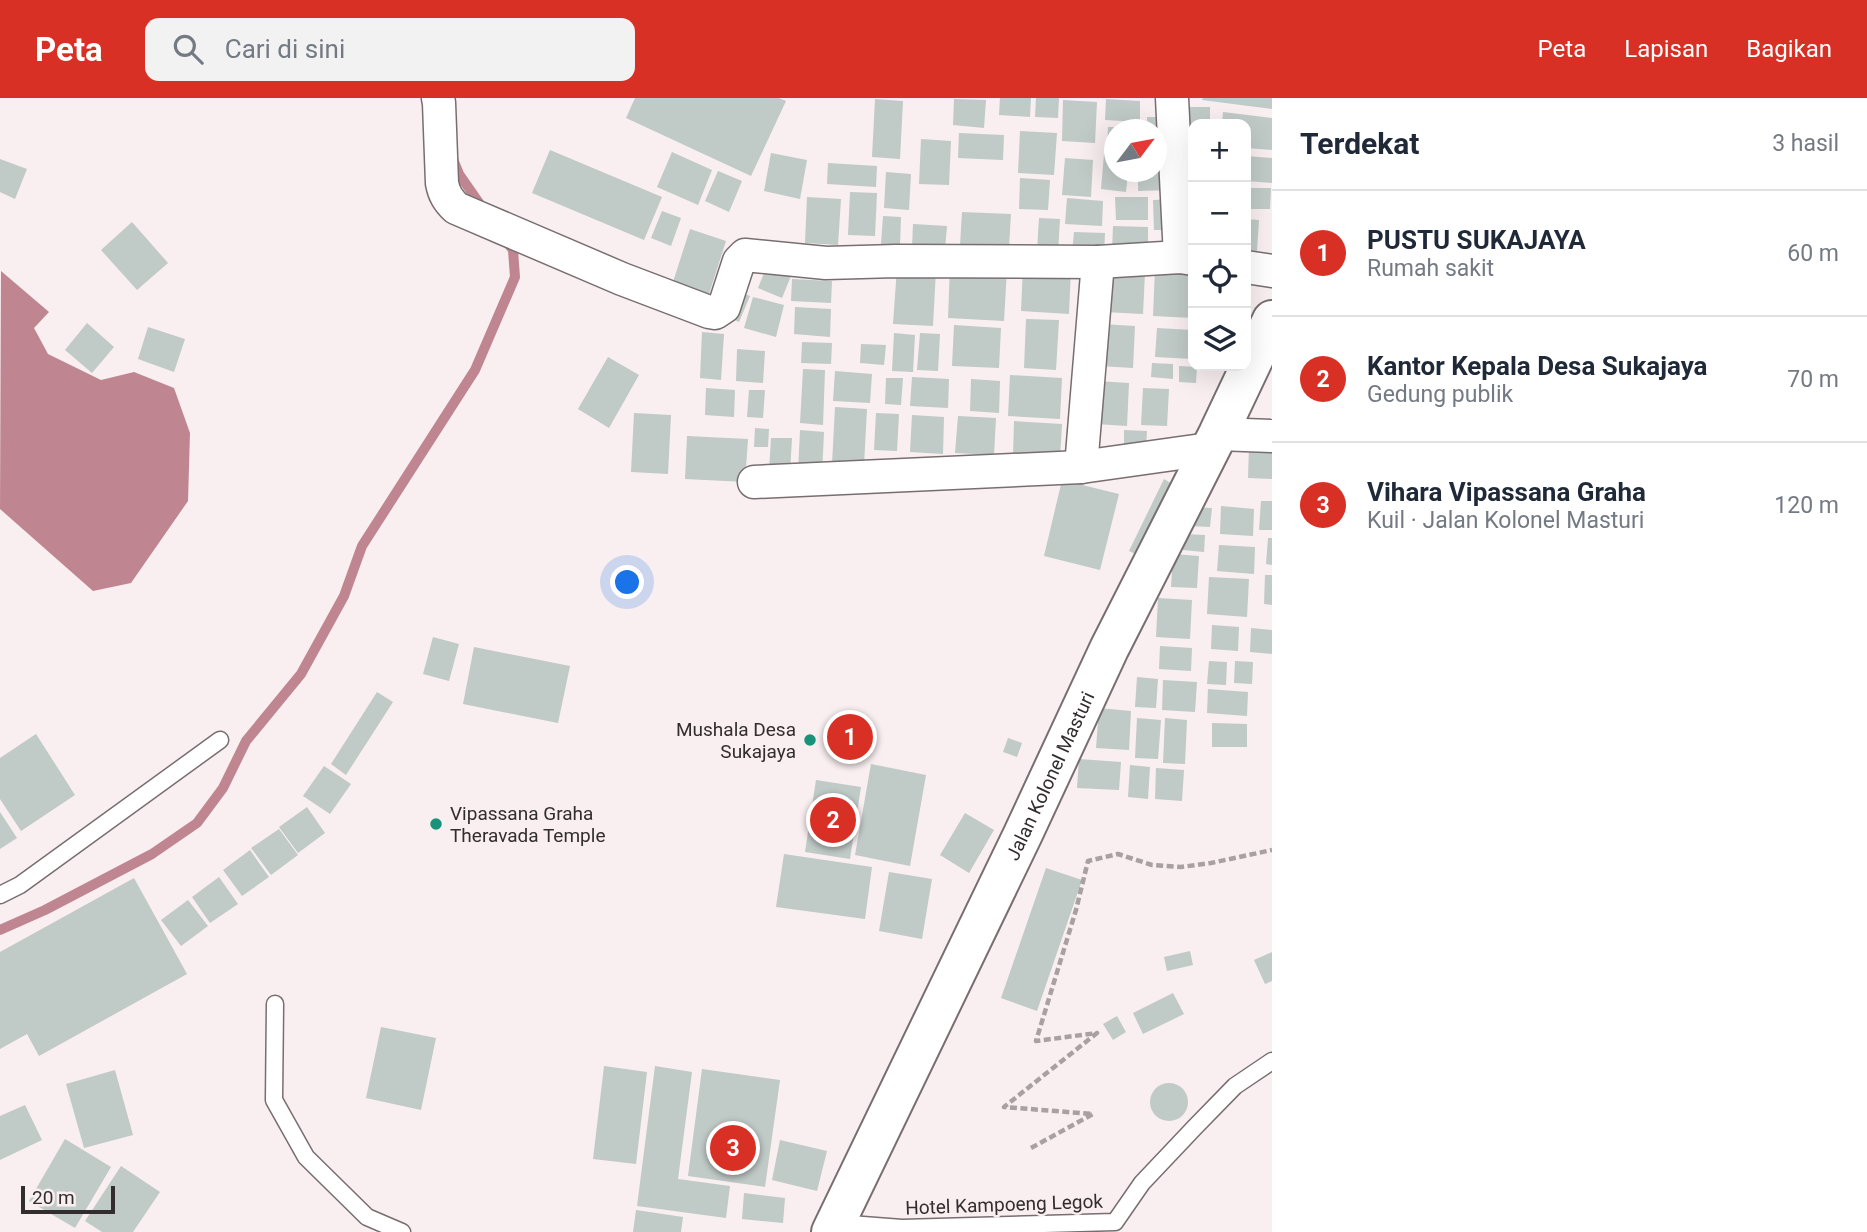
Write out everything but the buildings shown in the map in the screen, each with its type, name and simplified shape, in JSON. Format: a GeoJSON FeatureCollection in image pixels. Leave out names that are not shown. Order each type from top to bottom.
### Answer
{"type":"FeatureCollection","features":[{"type":"Feature","properties":{"kind":"main road","name":"Jalan Kolonel Masturi"},"geometry":{"type":"LineString","coordinates":[[833,1227],[1023,834],[1109,649],[1272,320]]}},
{"type":"Feature","properties":{"kind":"street"},"geometry":{"type":"LineString","coordinates":[[438,98],[442,183],[448,201],[456,208],[622,279],[715,313],[724,307],[739,261],[745,255],[826,263],[1186,258],[1172,98]]}},
{"type":"Feature","properties":{"kind":"street"},"geometry":{"type":"LineString","coordinates":[[1081,467],[1098,261]]}},
{"type":"Feature","properties":{"kind":"street"},"geometry":{"type":"LineString","coordinates":[[1251,268],[1272,271]]}},
{"type":"Feature","properties":{"kind":"street"},"geometry":{"type":"LineString","coordinates":[[754,482],[1081,467],[1213,442],[1272,436]]}},
{"type":"Feature","properties":{"kind":"lane"},"geometry":{"type":"LineString","coordinates":[[0,895],[20,885],[220,740]]}},
{"type":"Feature","properties":{"kind":"lane"},"geometry":{"type":"LineString","coordinates":[[275,1004],[274,1100],[306,1157],[367,1217],[402,1232]]}},
{"type":"Feature","properties":{"kind":"lane","name":"Hotel Kampoeng Legok"},"geometry":{"type":"LineString","coordinates":[[833,1227],[1121,1227],[1142,1183],[1235,1086],[1272,1061]]}},
{"type":"Feature","properties":{"kind":"path"},"geometry":{"type":"LineString","coordinates":[[1031,1148],[1093,1114],[1004,1107],[1097,1033],[1036,1041],[1088,861],[1118,854],[1152,865],[1181,867],[1272,850]]}},
{"type":"Feature","properties":{"kind":"shaded area"},"geometry":{"type":"Polygon","coordinates":[[[1,271],[49,312],[34,328],[48,354],[101,380],[134,372],[174,388],[190,433],[188,501],[131,583],[93,591],[0,509],[1,271]]]}},
{"type":"Feature","properties":{"kind":"waterway"},"geometry":{"type":"LineString","coordinates":[[452,157],[459,174],[484,210]]}},
{"type":"Feature","properties":{"kind":"waterway"},"geometry":{"type":"LineString","coordinates":[[0,930],[45,910],[152,854],[197,823],[223,788],[246,741],[301,674],[344,596],[362,546],[475,370],[515,277],[513,250],[505,239]]}},
{"type":"Feature","properties":{"kind":"place","name":"PUSTU SUKAJAYA"},"geometry":{"type":"Point","coordinates":[850,737]}},
{"type":"Feature","properties":{"kind":"place","name":"Mushala Desa Sukajaya"},"geometry":{"type":"Point","coordinates":[810,740]}},
{"type":"Feature","properties":{"kind":"place","name":"Kantor Kepala Desa Sukajaya"},"geometry":{"type":"Point","coordinates":[833,820]}},
{"type":"Feature","properties":{"kind":"place","name":"Vipassana Graha Theravada Temple"},"geometry":{"type":"Point","coordinates":[436,824]}},
{"type":"Feature","properties":{"kind":"place","name":"Vihara Vipassana Graha"},"geometry":{"type":"Point","coordinates":[733,1148]}}]}
